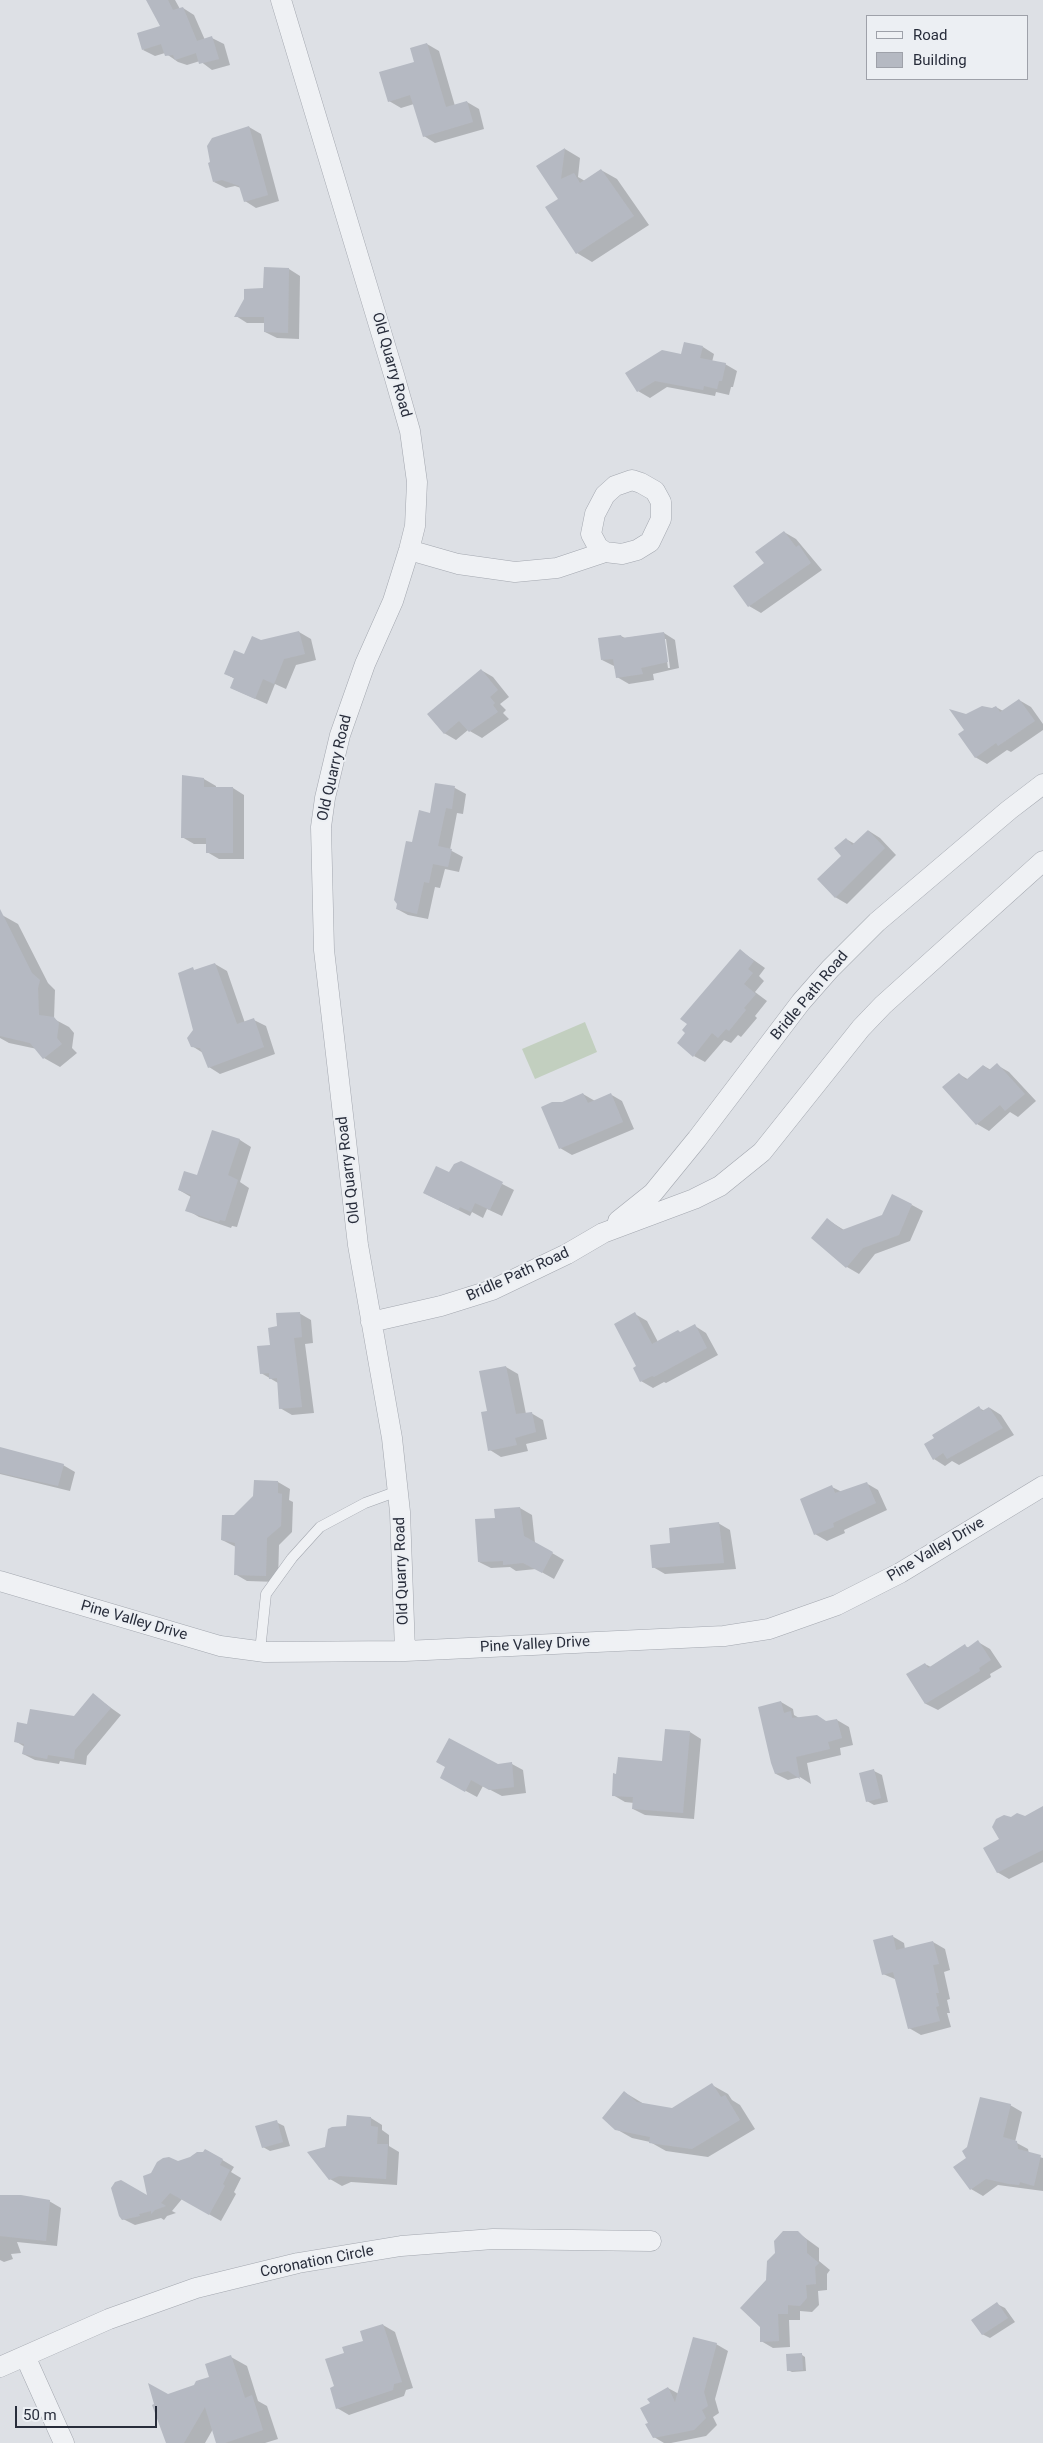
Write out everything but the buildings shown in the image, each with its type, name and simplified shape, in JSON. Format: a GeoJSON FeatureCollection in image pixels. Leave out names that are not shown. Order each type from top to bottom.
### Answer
{"type":"FeatureCollection","features":[{"type":"Feature","properties":{"kind":"street","name":"Old Quarry Road"},"geometry":{"type":"LineString","coordinates":[[281,0],[410,431],[417,482],[415,526],[410,550],[393,601],[365,664],[340,735],[325,798],[321,828],[324,950],[358,1245],[392,1438],[398,1491],[405,1652]]}},
{"type":"Feature","properties":{"kind":"street"},"geometry":{"type":"LineString","coordinates":[[410,550],[458,564],[514,572],[557,568],[605,552]]}},
{"type":"Feature","properties":{"kind":"street","name":"Bridle Path Road"},"geometry":{"type":"LineString","coordinates":[[603,1234],[653,1193],[698,1139],[802,1002],[830,969],[877,922],[1009,810],[1043,784]]}},
{"type":"Feature","properties":{"kind":"street","name":"Bridle Path Road"},"geometry":{"type":"LineString","coordinates":[[371,1322],[441,1306],[492,1290],[567,1254],[603,1234],[694,1199],[720,1186],[742,1171],[762,1152],[861,1028],[883,1005],[1043,861]]}},
{"type":"Feature","properties":{"kind":"street","name":"Pine Valley Drive"},"geometry":{"type":"LineString","coordinates":[[0,1581],[220,1646],[260,1651],[405,1652],[724,1636],[769,1629],[836,1605],[900,1573],[1043,1486]]}},
{"type":"Feature","properties":{"kind":"street","name":"Coronation Circle"},"geometry":{"type":"LineString","coordinates":[[0,2367],[109,2319],[196,2288],[298,2263],[401,2246],[493,2239],[651,2241]]}},
{"type":"Feature","properties":{"kind":"street"},"geometry":{"type":"LineString","coordinates":[[25,2356],[64,2443]]}},
{"type":"Feature","properties":{"kind":"lane"},"geometry":{"type":"LineString","coordinates":[[260,1651],[266,1594],[292,1558],[320,1527],[365,1503],[398,1491]]}},
{"type":"Feature","properties":{"kind":"green space"},"geometry":{"type":"Polygon","coordinates":[[[585,1022],[597,1052],[535,1079],[522,1049],[585,1022]]]}}]}
